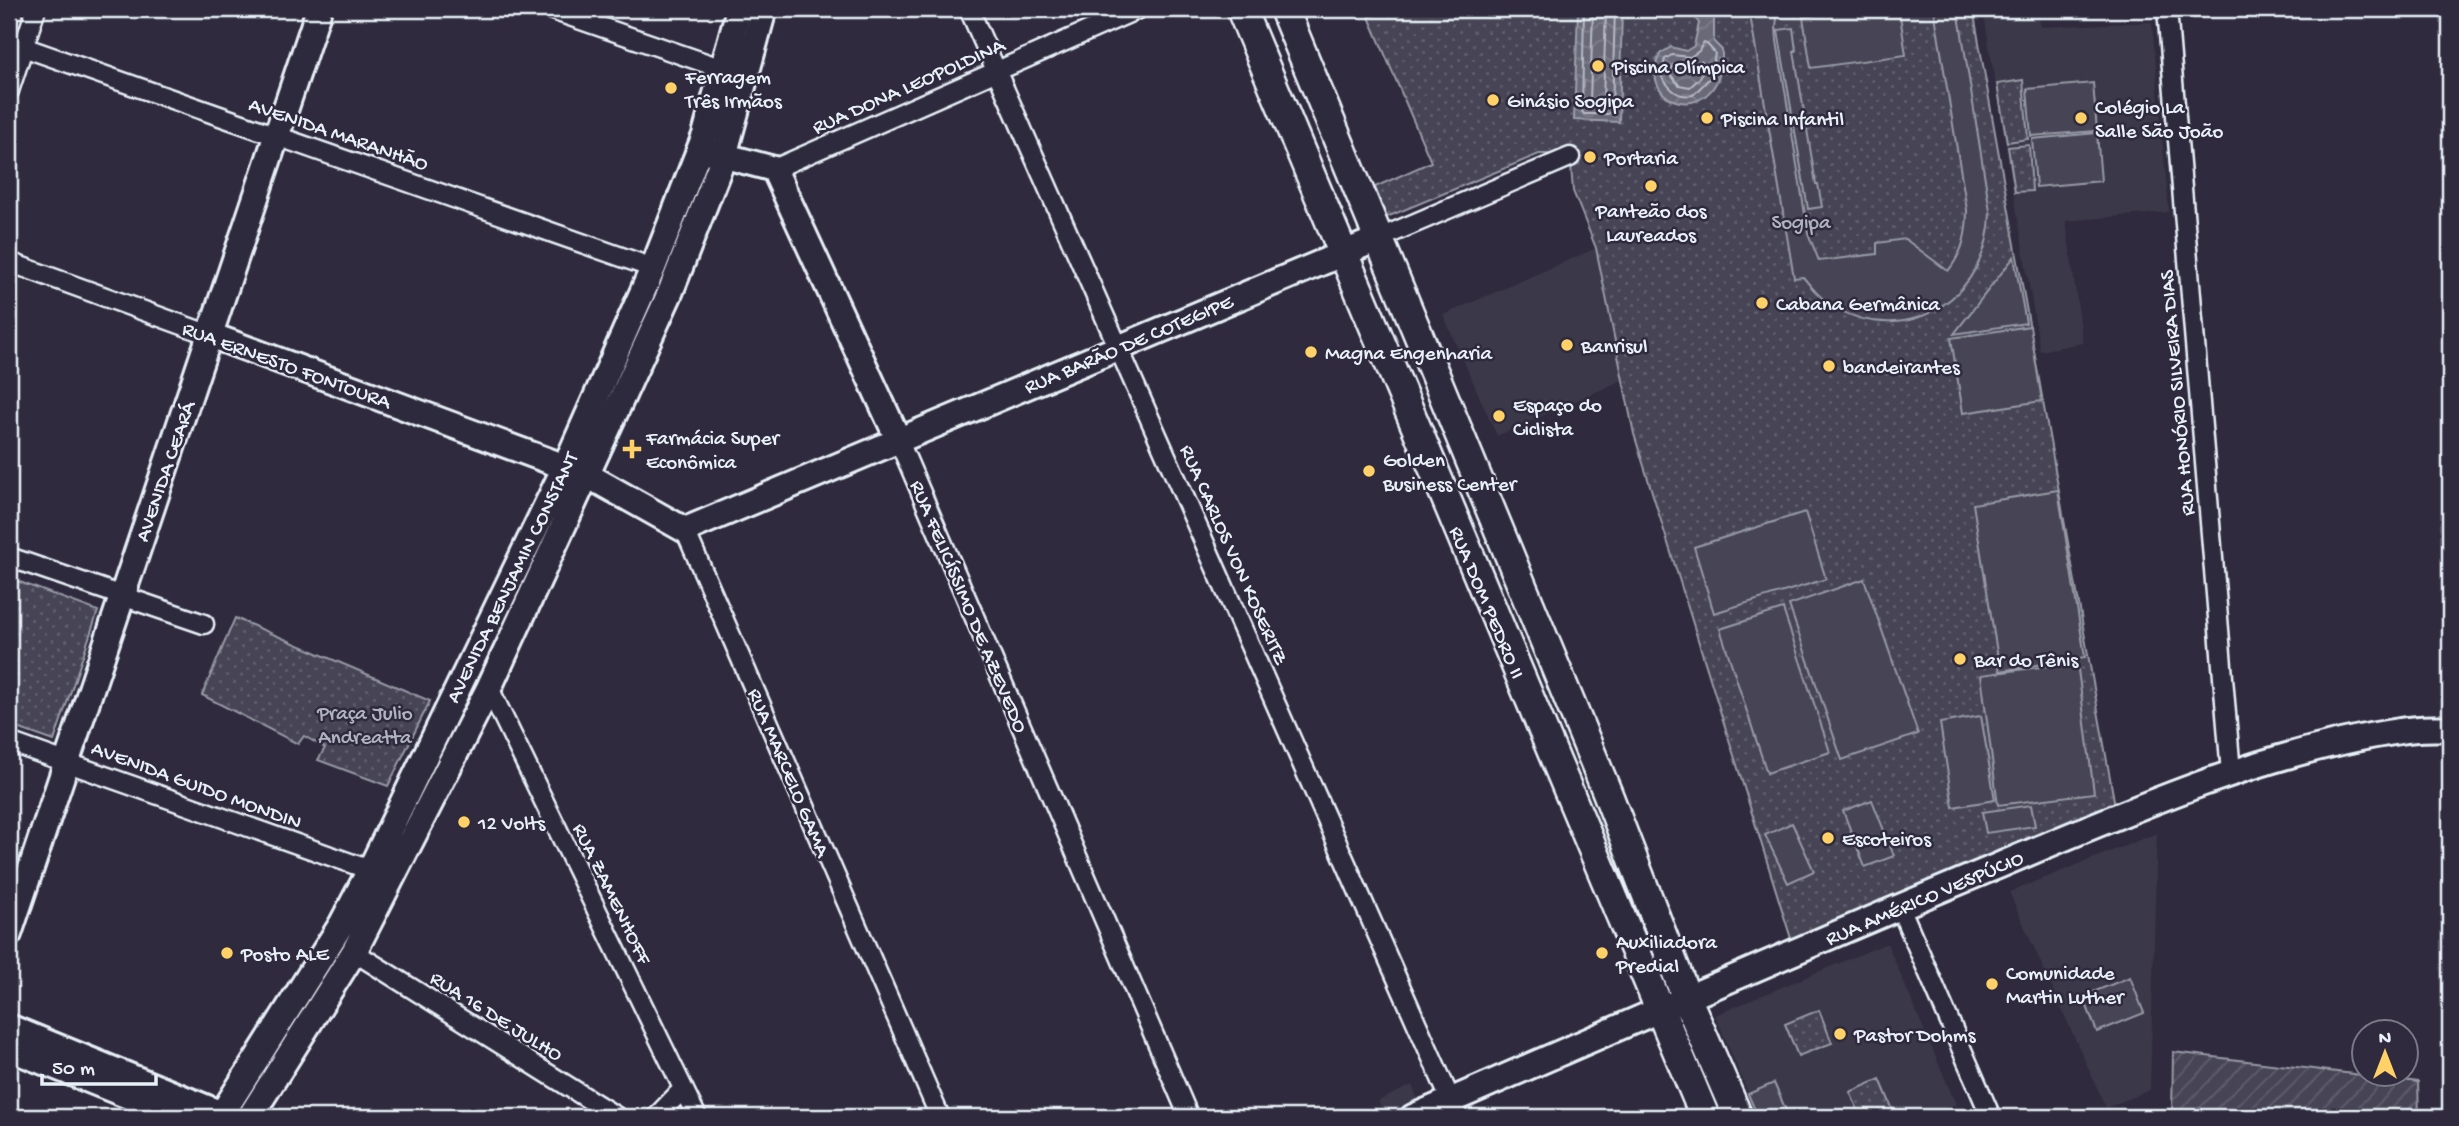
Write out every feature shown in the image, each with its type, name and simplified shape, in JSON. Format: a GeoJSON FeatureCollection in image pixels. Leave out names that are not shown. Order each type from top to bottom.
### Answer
{"type":"FeatureCollection","features":[{"type":"Feature","properties":{"kind":"main road","name":"RUA DOM PEDRO II"},"geometry":{"type":"LineString","coordinates":[[1241,9],[1705,1117]]}},
{"type":"Feature","properties":{"kind":"main road","name":"RUA DOM PEDRO II"},"geometry":{"type":"LineString","coordinates":[[1284,9],[1607,792],[1687,999],[1738,1117]]}},
{"type":"Feature","properties":{"kind":"street"},"geometry":{"type":"LineString","coordinates":[[9,91],[16,45],[36,9]]}},
{"type":"Feature","properties":{"kind":"street","name":"AVENIDA CEARÁ"},"geometry":{"type":"LineString","coordinates":[[9,934],[319,9]]}},
{"type":"Feature","properties":{"kind":"street"},"geometry":{"type":"LineString","coordinates":[[549,9],[723,69]]}},
{"type":"Feature","properties":{"kind":"street","name":"AVENIDA BENJAMIN CONSTANT"},"geometry":{"type":"LineString","coordinates":[[250,1117],[354,952],[489,688],[700,149],[739,9]]}},
{"type":"Feature","properties":{"kind":"street","name":"AVENIDA BENJAMIN CONSTANT"},"geometry":{"type":"LineString","coordinates":[[221,1116],[341,925],[670,293],[724,156],[764,9]]}},
{"type":"Feature","properties":{"kind":"street","name":"RUA CARLOS VON KOSERITZ"},"geometry":{"type":"LineString","coordinates":[[969,9],[1455,1109]]}},
{"type":"Feature","properties":{"kind":"street","name":"RUA DONA LEOPOLDINA"},"geometry":{"type":"LineString","coordinates":[[774,169],[1138,9]]}},
{"type":"Feature","properties":{"kind":"street","name":"RUA HONÓRIO SILVEIRA DIAS"},"geometry":{"type":"LineString","coordinates":[[2167,9],[2231,773]]}},
{"type":"Feature","properties":{"kind":"street","name":"AVENIDA MARANHÃO"},"geometry":{"type":"LineString","coordinates":[[16,45],[277,134],[653,268]]}},
{"type":"Feature","properties":{"kind":"street"},"geometry":{"type":"LineString","coordinates":[[700,149],[774,169]]}},
{"type":"Feature","properties":{"kind":"street","name":"RUA BARÃO DE COTEGIPE"},"geometry":{"type":"LineString","coordinates":[[685,530],[1570,157]]}},
{"type":"Feature","properties":{"kind":"street","name":"RUA FELICÍSSIMO DE AZEVEDO"},"geometry":{"type":"LineString","coordinates":[[774,169],[898,439],[1189,1117]]}},
{"type":"Feature","properties":{"kind":"street","name":"RUA ERNESTO FONTOURA"},"geometry":{"type":"LineString","coordinates":[[9,262],[576,471]]}},
{"type":"Feature","properties":{"kind":"street"},"geometry":{"type":"LineString","coordinates":[[576,471],[685,530]]}},
{"type":"Feature","properties":{"kind":"street","name":"RUA MARCELO GAMA"},"geometry":{"type":"LineString","coordinates":[[685,530],[940,1117]]}},
{"type":"Feature","properties":{"kind":"street"},"geometry":{"type":"LineString","coordinates":[[9,557],[204,624]]}},
{"type":"Feature","properties":{"kind":"street","name":"RUA ZAMENHOFF"},"geometry":{"type":"LineString","coordinates":[[489,688],[697,1117]]}},
{"type":"Feature","properties":{"kind":"street","name":"RUA AMÉRICO VESPÚCIO"},"geometry":{"type":"LineString","coordinates":[[1413,1117],[1455,1109],[1660,1010],[2056,842],[2231,773],[2326,746],[2402,730],[2450,728]]}},
{"type":"Feature","properties":{"kind":"street","name":"AVENIDA GUIDO MONDIN"},"geometry":{"type":"LineString","coordinates":[[9,742],[370,870]]}},
{"type":"Feature","properties":{"kind":"street"},"geometry":{"type":"LineString","coordinates":[[1900,907],[1991,1117]]}},
{"type":"Feature","properties":{"kind":"street","name":"RUA 16 DE JULHO"},"geometry":{"type":"LineString","coordinates":[[354,952],[617,1117]]}},
{"type":"Feature","properties":{"kind":"street"},"geometry":{"type":"LineString","coordinates":[[9,1027],[221,1116]]}},
{"type":"Feature","properties":{"kind":"street"},"geometry":{"type":"LineString","coordinates":[[9,1048],[181,1117]]}},
{"type":"Feature","properties":{"kind":"street"},"geometry":{"type":"LineString","coordinates":[[656,1117],[683,1089]]}},
{"type":"Feature","properties":{"kind":"shaded area","name":"Colégio La Salle São João"},"geometry":{"type":"Polygon","coordinates":[[[1983,9],[2039,9],[2040,27],[2152,22],[2169,212],[2066,221],[2083,343],[2040,351],[1983,9]]]}},
{"type":"Feature","properties":{"kind":"shaded area"},"geometry":{"type":"Polygon","coordinates":[[[1596,248],[1623,380],[1497,436],[1443,315],[1596,248]]]}},
{"type":"Feature","properties":{"kind":"shaded area"},"geometry":{"type":"Polygon","coordinates":[[[2157,833],[2150,1090],[2106,1108],[2009,892],[2157,833]]]}},
{"type":"Feature","properties":{"kind":"shaded area","name":"Pastor Dohms"},"geometry":{"type":"Polygon","coordinates":[[[1887,943],[1956,1104],[1924,1117],[1758,1117],[1715,1015],[1887,943]]]}},
{"type":"Feature","properties":{"kind":"shaded area"},"geometry":{"type":"Polygon","coordinates":[[[1412,1085],[1420,1104],[1385,1117],[1378,1101],[1412,1085]]]}},
{"type":"Feature","properties":{"kind":"green space","name":"Sogipa"},"geometry":{"type":"Polygon","coordinates":[[[1388,9],[1973,9],[2115,806],[1792,942],[1634,434],[1596,248],[1573,191],[1570,154],[1539,154],[1387,217],[1375,187],[1431,162],[1369,17],[1388,9]]]}},
{"type":"Feature","properties":{"kind":"green space"},"geometry":{"type":"Polygon","coordinates":[[[1749,9],[1778,9],[1777,41],[1808,233],[1819,261],[1877,254],[1877,243],[1905,239],[1948,271],[1963,242],[1967,210],[1934,9],[1958,9],[1990,211],[1986,241],[1976,267],[1961,289],[1940,307],[1917,318],[1890,322],[1863,319],[1829,304],[1803,277],[1794,278],[1749,9]]]}},
{"type":"Feature","properties":{"kind":"green space"},"geometry":{"type":"Polygon","coordinates":[[[1862,9],[1899,9],[1906,55],[1811,68],[1803,17],[1862,9]]]}},
{"type":"Feature","properties":{"kind":"green space"},"geometry":{"type":"Polygon","coordinates":[[[1793,28],[1794,51],[1822,207],[1808,209],[1778,30],[1793,28]]]}},
{"type":"Feature","properties":{"kind":"green space"},"geometry":{"type":"Polygon","coordinates":[[[2023,80],[2028,139],[2007,142],[1997,84],[2023,80]]]}},
{"type":"Feature","properties":{"kind":"green space"},"geometry":{"type":"Polygon","coordinates":[[[2093,83],[2097,131],[2031,136],[2027,89],[2093,83]]]}},
{"type":"Feature","properties":{"kind":"green space"},"geometry":{"type":"Polygon","coordinates":[[[2097,133],[2101,181],[2036,187],[2032,139],[2097,133]]]}},
{"type":"Feature","properties":{"kind":"green space"},"geometry":{"type":"Polygon","coordinates":[[[2029,145],[2032,191],[2015,192],[2008,147],[2029,145]]]}},
{"type":"Feature","properties":{"kind":"green space"},"geometry":{"type":"Polygon","coordinates":[[[2014,257],[2026,323],[1954,334],[2014,257]]]}},
{"type":"Feature","properties":{"kind":"green space"},"geometry":{"type":"Polygon","coordinates":[[[2030,326],[2042,401],[1963,413],[1951,338],[2030,326]]]}},
{"type":"Feature","properties":{"kind":"green space"},"geometry":{"type":"Polygon","coordinates":[[[2058,490],[2085,657],[2000,671],[1973,504],[2058,490]]]}},
{"type":"Feature","properties":{"kind":"green space"},"geometry":{"type":"Polygon","coordinates":[[[1805,512],[1826,579],[1714,613],[1694,547],[1805,512]]]}},
{"type":"Feature","properties":{"kind":"green space"},"geometry":{"type":"Polygon","coordinates":[[[9,578],[98,611],[54,741],[9,725],[9,578]]]}},
{"type":"Feature","properties":{"kind":"green space"},"geometry":{"type":"Polygon","coordinates":[[[1864,579],[1918,734],[1842,760],[1789,605],[1864,579]]]}},
{"type":"Feature","properties":{"kind":"green space"},"geometry":{"type":"Polygon","coordinates":[[[1783,609],[1830,752],[1767,773],[1720,629],[1783,609]]]}},
{"type":"Feature","properties":{"kind":"green space","name":"Praça Julio Andreatta"},"geometry":{"type":"Polygon","coordinates":[[[235,618],[430,701],[388,786],[318,760],[325,748],[304,736],[298,744],[202,695],[235,618]]]}},
{"type":"Feature","properties":{"kind":"green space"},"geometry":{"type":"Polygon","coordinates":[[[2077,662],[2094,793],[1998,805],[1981,675],[2077,662]]]}},
{"type":"Feature","properties":{"kind":"green space"},"geometry":{"type":"Polygon","coordinates":[[[1981,716],[1995,800],[1953,807],[1940,723],[1981,716]]]}},
{"type":"Feature","properties":{"kind":"green space"},"geometry":{"type":"Polygon","coordinates":[[[1872,800],[1894,856],[1865,867],[1843,811],[1872,800]]]}},
{"type":"Feature","properties":{"kind":"green space"},"geometry":{"type":"Polygon","coordinates":[[[2031,805],[2035,826],[1986,833],[1982,812],[2031,805]]]}},
{"type":"Feature","properties":{"kind":"green space"},"geometry":{"type":"Polygon","coordinates":[[[1792,823],[1814,871],[1788,883],[1765,835],[1792,823]]]}},
{"type":"Feature","properties":{"kind":"green space"},"geometry":{"type":"Polygon","coordinates":[[[2130,977],[2144,1013],[2097,1032],[2083,996],[2130,977]]]}},
{"type":"Feature","properties":{"kind":"green space"},"geometry":{"type":"Polygon","coordinates":[[[1819,1010],[1832,1043],[1798,1056],[1785,1024],[1819,1010]]]}},
{"type":"Feature","properties":{"kind":"green space"},"geometry":{"type":"Polygon","coordinates":[[[2173,1052],[2350,1074],[2350,1088],[2418,1088],[2419,1117],[2172,1117],[2173,1052]]]}},
{"type":"Feature","properties":{"kind":"green space"},"geometry":{"type":"Polygon","coordinates":[[[1880,1079],[1896,1117],[1861,1117],[1850,1092],[1880,1079]]]}},
{"type":"Feature","properties":{"kind":"green space"},"geometry":{"type":"Polygon","coordinates":[[[1774,1083],[1789,1117],[1758,1117],[1748,1094],[1774,1083]]]}},
{"type":"Feature","properties":{"kind":"water","name":"Piscina Olímpica"},"geometry":{"type":"Polygon","coordinates":[[[1578,9],[1622,11],[1619,122],[1574,120],[1578,9]]]}},
{"type":"Feature","properties":{"kind":"water"},"geometry":{"type":"Polygon","coordinates":[[[1688,9],[1716,9],[1714,42],[1722,50],[1719,75],[1710,92],[1697,100],[1682,102],[1669,98],[1659,88],[1655,73],[1660,54],[1671,47],[1686,51],[1694,46],[1699,23],[1688,9]]]}},
{"type":"Feature","properties":{"kind":"place","name":"Piscina Olímpica"},"geometry":{"type":"Point","coordinates":[1598,66]}},
{"type":"Feature","properties":{"kind":"place","name":"Ferragem Três Irmãos"},"geometry":{"type":"Point","coordinates":[671,88]}},
{"type":"Feature","properties":{"kind":"place","name":"Ginásio Sogipa"},"geometry":{"type":"Point","coordinates":[1493,100]}},
{"type":"Feature","properties":{"kind":"place","name":"Piscina Infantil"},"geometry":{"type":"Point","coordinates":[1707,118]}},
{"type":"Feature","properties":{"kind":"place","name":"Colégio La Salle São João"},"geometry":{"type":"Point","coordinates":[2081,118]}},
{"type":"Feature","properties":{"kind":"place","name":"Portaria"},"geometry":{"type":"Point","coordinates":[1590,157]}},
{"type":"Feature","properties":{"kind":"place","name":"Panteão dos Laureados"},"geometry":{"type":"Point","coordinates":[1651,186]}},
{"type":"Feature","properties":{"kind":"place","name":"Cabana Germânica"},"geometry":{"type":"Point","coordinates":[1762,303]}},
{"type":"Feature","properties":{"kind":"place","name":"Banrisul"},"geometry":{"type":"Point","coordinates":[1567,345]}},
{"type":"Feature","properties":{"kind":"place","name":"Magna Engenharia"},"geometry":{"type":"Point","coordinates":[1311,352]}},
{"type":"Feature","properties":{"kind":"place","name":"bandeirantes"},"geometry":{"type":"Point","coordinates":[1829,366]}},
{"type":"Feature","properties":{"kind":"place","name":"Espaço do Ciclista"},"geometry":{"type":"Point","coordinates":[1499,416]}},
{"type":"Feature","properties":{"kind":"place","name":"Farmácia Super Econômica"},"geometry":{"type":"Point","coordinates":[632,449]}},
{"type":"Feature","properties":{"kind":"place","name":"Golden Business Center"},"geometry":{"type":"Point","coordinates":[1369,471]}},
{"type":"Feature","properties":{"kind":"place","name":"Bar do Tênis"},"geometry":{"type":"Point","coordinates":[1960,659]}},
{"type":"Feature","properties":{"kind":"place","name":"12 Volts"},"geometry":{"type":"Point","coordinates":[464,822]}},
{"type":"Feature","properties":{"kind":"place","name":"Escoteiros"},"geometry":{"type":"Point","coordinates":[1828,838]}},
{"type":"Feature","properties":{"kind":"place","name":"Posto ALE"},"geometry":{"type":"Point","coordinates":[227,953]}},
{"type":"Feature","properties":{"kind":"place","name":"Auxiliadora Predial"},"geometry":{"type":"Point","coordinates":[1602,953]}},
{"type":"Feature","properties":{"kind":"place","name":"Comunidade Martin Luther"},"geometry":{"type":"Point","coordinates":[1992,984]}},
{"type":"Feature","properties":{"kind":"place","name":"Pastor Dohms"},"geometry":{"type":"Point","coordinates":[1840,1034]}}]}
